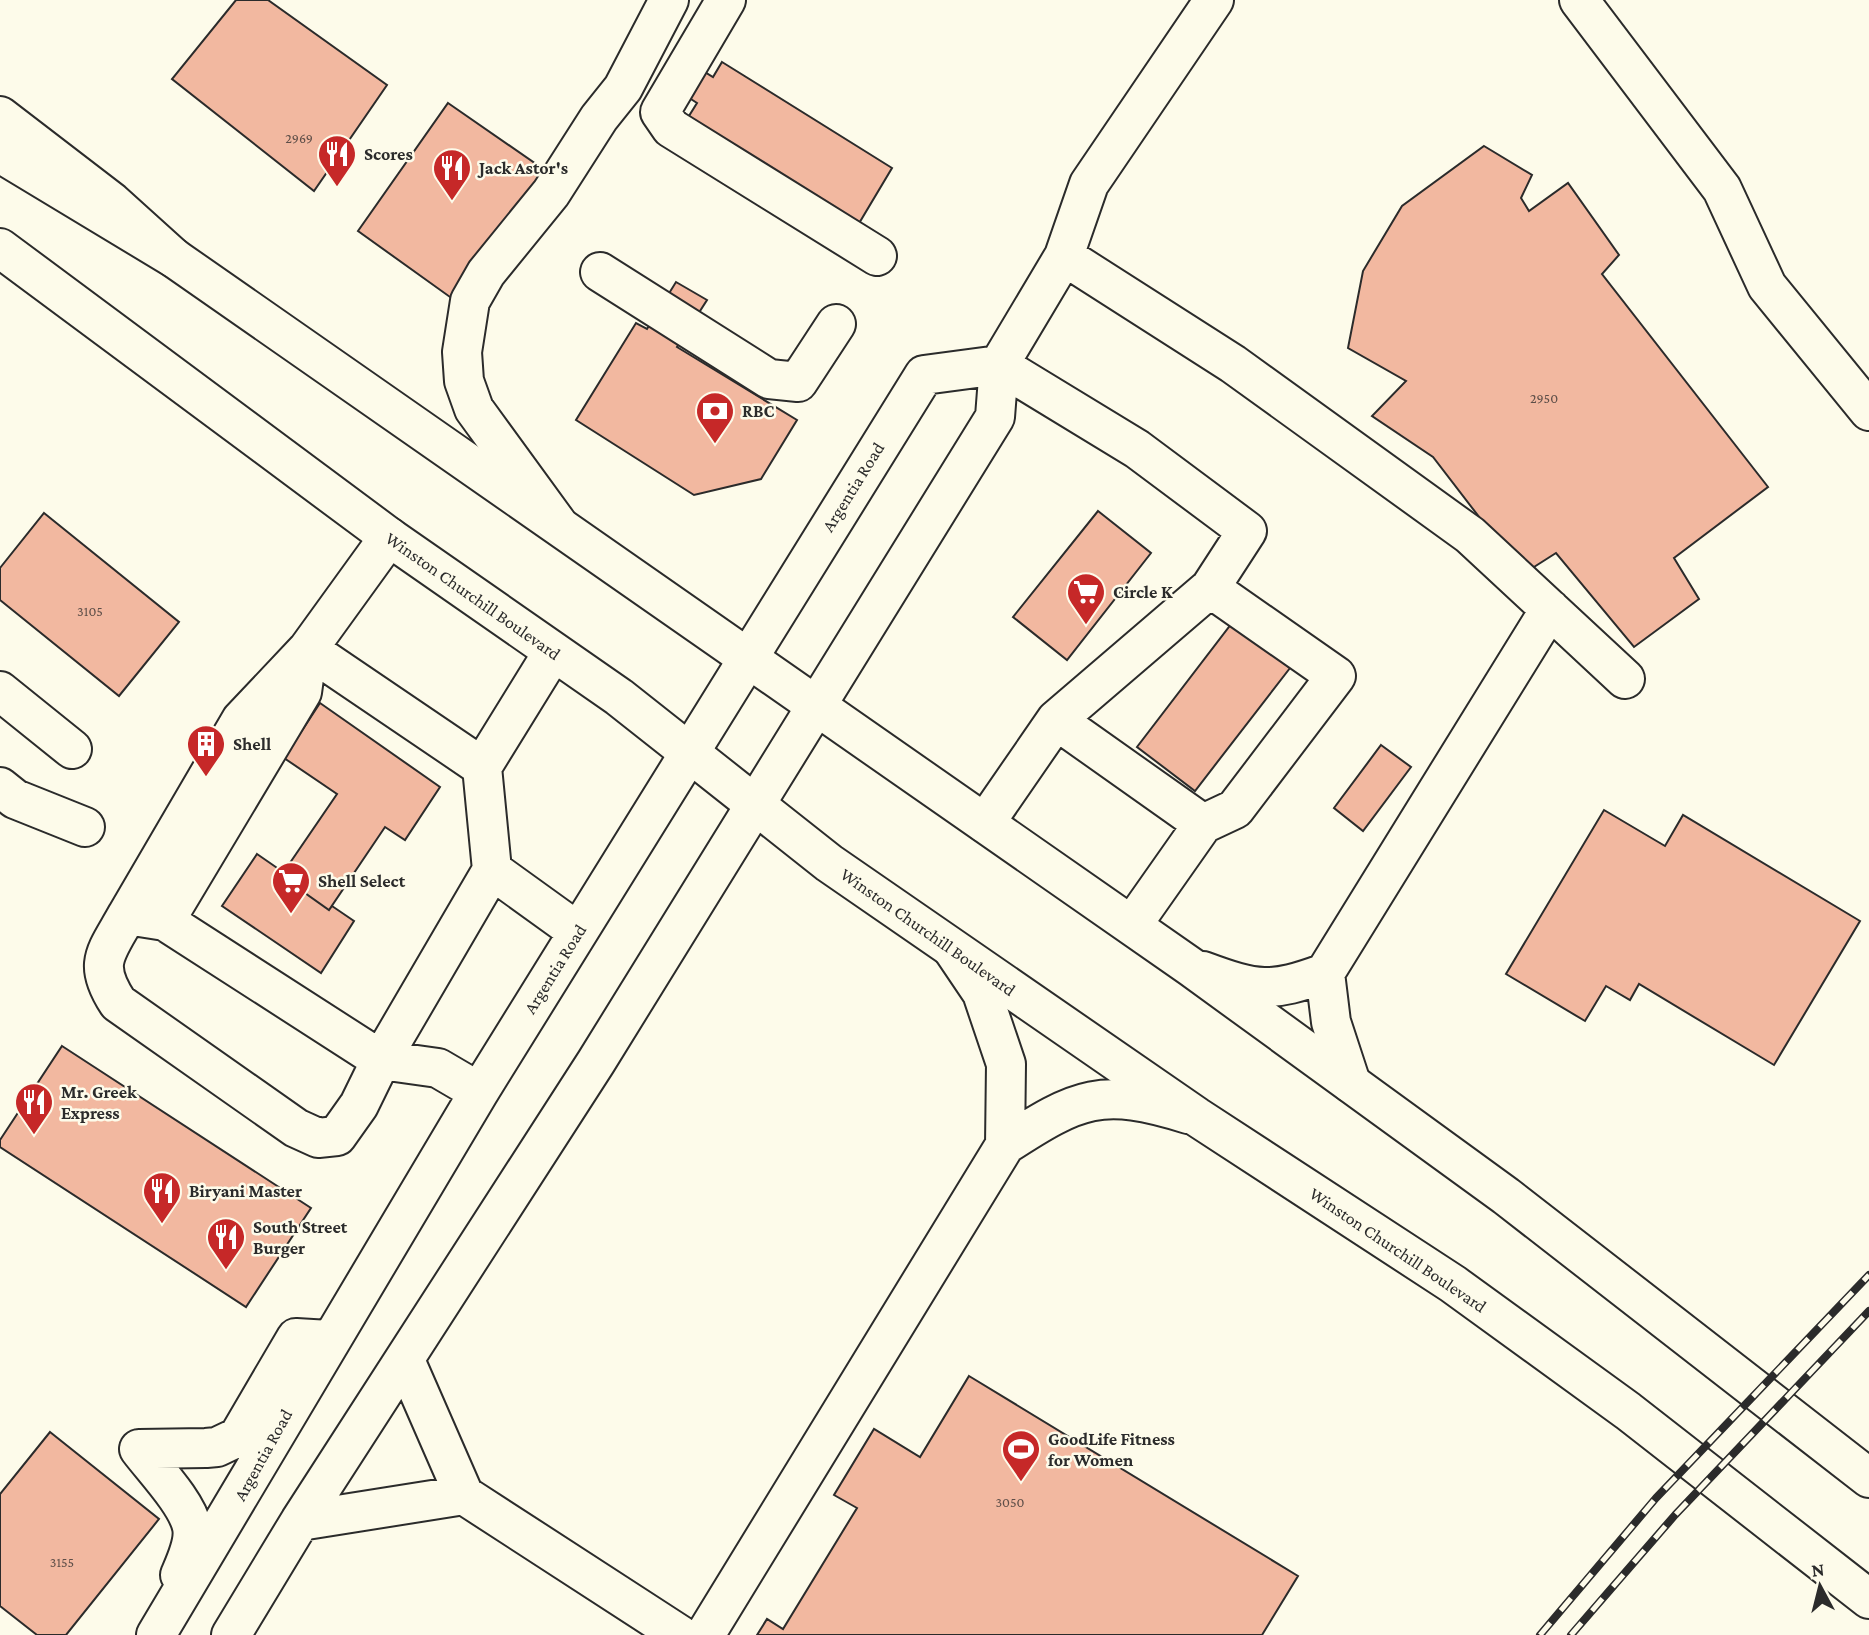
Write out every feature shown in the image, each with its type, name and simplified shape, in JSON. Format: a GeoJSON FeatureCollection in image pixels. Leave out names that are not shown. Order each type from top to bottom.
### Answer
{"type":"FeatureCollection","features":[{"type":"Feature","properties":{"kind":"main road"},"geometry":{"type":"LineString","coordinates":[[557,523],[474,409],[464,381],[462,352],[470,302],[481,282],[551,193],[599,118],[622,88],[669,0]]}},
{"type":"Feature","properties":{"kind":"main road"},"geometry":{"type":"LineString","coordinates":[[726,0],[660,112],[671,128],[877,256]]}},
{"type":"Feature","properties":{"kind":"main road"},"geometry":{"type":"LineString","coordinates":[[231,1635],[300,1521],[405,1360],[995,418],[999,365],[1064,256],[1089,184],[1214,0]]}},
{"type":"Feature","properties":{"kind":"main road"},"geometry":{"type":"LineString","coordinates":[[1579,0],[1722,189],[1767,286],[1869,411]]}},
{"type":"Feature","properties":{"kind":"main road"},"geometry":{"type":"LineString","coordinates":[[0,116],[112,202],[174,258]]}},
{"type":"Feature","properties":{"kind":"main road"},"geometry":{"type":"LineString","coordinates":[[0,153],[174,258],[1132,925],[1506,1196],[1869,1478]]}},
{"type":"Feature","properties":{"kind":"main road","name":"Winston Churchill Boulevard"},"geometry":{"type":"LineString","coordinates":[[0,248],[388,537],[619,697],[829,863],[1197,1117],[1464,1292],[1628,1411],[1869,1599]]}},
{"type":"Feature","properties":{"kind":"main road"},"geometry":{"type":"LineString","coordinates":[[1064,256],[1233,364],[1470,535],[1625,680]]}},
{"type":"Feature","properties":{"kind":"main road"},"geometry":{"type":"LineString","coordinates":[[600,272],[769,379],[798,382],[835,324]]}},
{"type":"Feature","properties":{"kind":"main road"},"geometry":{"type":"LineString","coordinates":[[985,823],[1056,720],[1210,588],[1247,531],[1137,449],[999,365]]}},
{"type":"Feature","properties":{"kind":"main road","name":"Argentia Road"},"geometry":{"type":"LineString","coordinates":[[155,1635],[239,1499],[329,1340],[479,1092],[924,375],[999,365]]}},
{"type":"Feature","properties":{"kind":"main road"},"geometry":{"type":"LineString","coordinates":[[388,537],[308,649],[241,720],[103,960],[105,984],[118,1003],[296,1128],[318,1138],[338,1136],[359,1105],[381,1060],[492,870],[482,767],[553,652]]}},
{"type":"Feature","properties":{"kind":"main road"},"geometry":{"type":"LineString","coordinates":[[1132,925],[1203,824],[1235,808],[1336,676],[1210,588]]}},
{"type":"Feature","properties":{"kind":"main road"},"geometry":{"type":"LineString","coordinates":[[1191,967],[1248,988],[1285,988],[1325,973],[1550,609]]}},
{"type":"Feature","properties":{"kind":"main road"},"geometry":{"type":"LineString","coordinates":[[308,649],[482,767]]}},
{"type":"Feature","properties":{"kind":"main road"},"geometry":{"type":"LineString","coordinates":[[165,921],[302,692],[308,649]]}},
{"type":"Feature","properties":{"kind":"main road"},"geometry":{"type":"LineString","coordinates":[[0,691],[72,749]]}},
{"type":"Feature","properties":{"kind":"main road"},"geometry":{"type":"LineString","coordinates":[[1056,720],[1203,824]]}},
{"type":"Feature","properties":{"kind":"main road"},"geometry":{"type":"LineString","coordinates":[[0,787],[15,799],[85,827]]}},
{"type":"Feature","properties":{"kind":"main road"},"geometry":{"type":"LineString","coordinates":[[492,870],[578,932]]}},
{"type":"Feature","properties":{"kind":"main road"},"geometry":{"type":"LineString","coordinates":[[127,915],[165,921],[381,1060],[438,1068],[479,1092]]}},
{"type":"Feature","properties":{"kind":"main road"},"geometry":{"type":"LineString","coordinates":[[953,950],[982,993],[1006,1064],[1005,1145]]}},
{"type":"Feature","properties":{"kind":"main road"},"geometry":{"type":"LineString","coordinates":[[1325,973],[1331,1023],[1351,1083]]}},
{"type":"Feature","properties":{"kind":"main road"},"geometry":{"type":"LineString","coordinates":[[705,1635],[1005,1145],[1059,1110],[1091,1101],[1126,1098],[1197,1117]]}},
{"type":"Feature","properties":{"kind":"main road"},"geometry":{"type":"LineString","coordinates":[[155,1635],[189,1554],[192,1527],[180,1504],[139,1448],[217,1447],[238,1437],[296,1338],[329,1340]]}},
{"type":"Feature","properties":{"kind":"main road"},"geometry":{"type":"LineString","coordinates":[[405,1360],[464,1495],[680,1635]]}},
{"type":"Feature","properties":{"kind":"main road"},"geometry":{"type":"LineString","coordinates":[[300,1521],[464,1495]]}},
{"type":"Feature","properties":{"kind":"building"},"geometry":{"type":"Polygon","coordinates":[[[236,0],[268,0],[387,85],[314,191],[172,79],[236,0]]]}},
{"type":"Feature","properties":{"kind":"building"},"geometry":{"type":"Polygon","coordinates":[[[722,62],[892,168],[855,230],[684,124],[697,103],[680,92],[695,66],[713,77],[722,62]]]}},
{"type":"Feature","properties":{"kind":"building","name":"Jack Astor's"},"geometry":{"type":"Polygon","coordinates":[[[448,103],[549,173],[450,297],[358,231],[448,103]]]}},
{"type":"Feature","properties":{"kind":"building"},"geometry":{"type":"Polygon","coordinates":[[[1484,146],[1532,175],[1521,198],[1529,211],[1568,183],[1619,255],[1602,274],[1768,487],[1674,558],[1699,599],[1634,647],[1556,553],[1523,574],[1433,457],[1372,416],[1406,381],[1348,348],[1363,271],[1402,206],[1484,146]]]}},
{"type":"Feature","properties":{"kind":"building"},"geometry":{"type":"Polygon","coordinates":[[[676,282],[707,300],[677,347],[797,420],[761,479],[694,495],[576,420],[636,323],[647,329],[676,282]]]}},
{"type":"Feature","properties":{"kind":"building"},"geometry":{"type":"Polygon","coordinates":[[[1098,511],[1151,553],[1067,660],[1013,617],[1098,511]]]}},
{"type":"Feature","properties":{"kind":"building"},"geometry":{"type":"Polygon","coordinates":[[[44,513],[179,622],[119,696],[0,600],[0,568],[44,513]]]}},
{"type":"Feature","properties":{"kind":"building"},"geometry":{"type":"Polygon","coordinates":[[[1232,623],[1290,668],[1195,791],[1137,747],[1232,623]]]}},
{"type":"Feature","properties":{"kind":"building","name":"Shell"},"geometry":{"type":"Polygon","coordinates":[[[320,703],[440,787],[405,840],[385,827],[329,910],[281,876],[337,794],[284,758],[320,703]]]}},
{"type":"Feature","properties":{"kind":"building"},"geometry":{"type":"Polygon","coordinates":[[[1381,745],[1411,767],[1363,831],[1334,808],[1381,745]]]}},
{"type":"Feature","properties":{"kind":"building"},"geometry":{"type":"Polygon","coordinates":[[[1604,810],[1665,846],[1683,815],[1860,921],[1774,1065],[1639,984],[1630,1000],[1606,986],[1585,1021],[1506,974],[1604,810]]]}},
{"type":"Feature","properties":{"kind":"building","name":"Shell Select"},"geometry":{"type":"Polygon","coordinates":[[[257,854],[283,872],[281,876],[329,910],[332,906],[354,921],[321,973],[222,906],[257,854]]]}},
{"type":"Feature","properties":{"kind":"building"},"geometry":{"type":"Polygon","coordinates":[[[62,1046],[311,1208],[246,1307],[0,1147],[0,1140],[62,1046]]]}},
{"type":"Feature","properties":{"kind":"building"},"geometry":{"type":"Polygon","coordinates":[[[969,1376],[1298,1576],[1262,1635],[757,1635],[767,1619],[783,1629],[857,1508],[834,1495],[874,1429],[920,1457],[969,1376]]]}},
{"type":"Feature","properties":{"kind":"building"},"geometry":{"type":"Polygon","coordinates":[[[50,1432],[159,1519],[66,1635],[37,1635],[0,1606],[0,1494],[50,1432]]]}},
{"type":"Feature","properties":{"kind":"railway"},"geometry":{"type":"LineString","coordinates":[[1540,1635],[1656,1498],[1869,1275]]}},
{"type":"Feature","properties":{"kind":"railway"},"geometry":{"type":"LineString","coordinates":[[1571,1635],[1675,1515],[1869,1311]]}},
{"type":"Feature","properties":{"kind":"place","name":"Scores"},"geometry":{"type":"Point","coordinates":[337,188]}},
{"type":"Feature","properties":{"kind":"place","name":"Jack Astor's"},"geometry":{"type":"Point","coordinates":[452,202]}},
{"type":"Feature","properties":{"kind":"place","name":"RBC"},"geometry":{"type":"Point","coordinates":[715,445]}},
{"type":"Feature","properties":{"kind":"place","name":"Circle K"},"geometry":{"type":"Point","coordinates":[1086,626]}},
{"type":"Feature","properties":{"kind":"place","name":"Shell"},"geometry":{"type":"Point","coordinates":[206,778]}},
{"type":"Feature","properties":{"kind":"place","name":"Shell Select"},"geometry":{"type":"Point","coordinates":[291,915]}},
{"type":"Feature","properties":{"kind":"place","name":"Mr. Greek Express"},"geometry":{"type":"Point","coordinates":[34,1136]}},
{"type":"Feature","properties":{"kind":"place","name":"Biryani Master"},"geometry":{"type":"Point","coordinates":[162,1225]}},
{"type":"Feature","properties":{"kind":"place","name":"South Street Burger"},"geometry":{"type":"Point","coordinates":[226,1271]}},
{"type":"Feature","properties":{"kind":"place","name":"GoodLife Fitness for Women"},"geometry":{"type":"Point","coordinates":[1021,1483]}}]}
